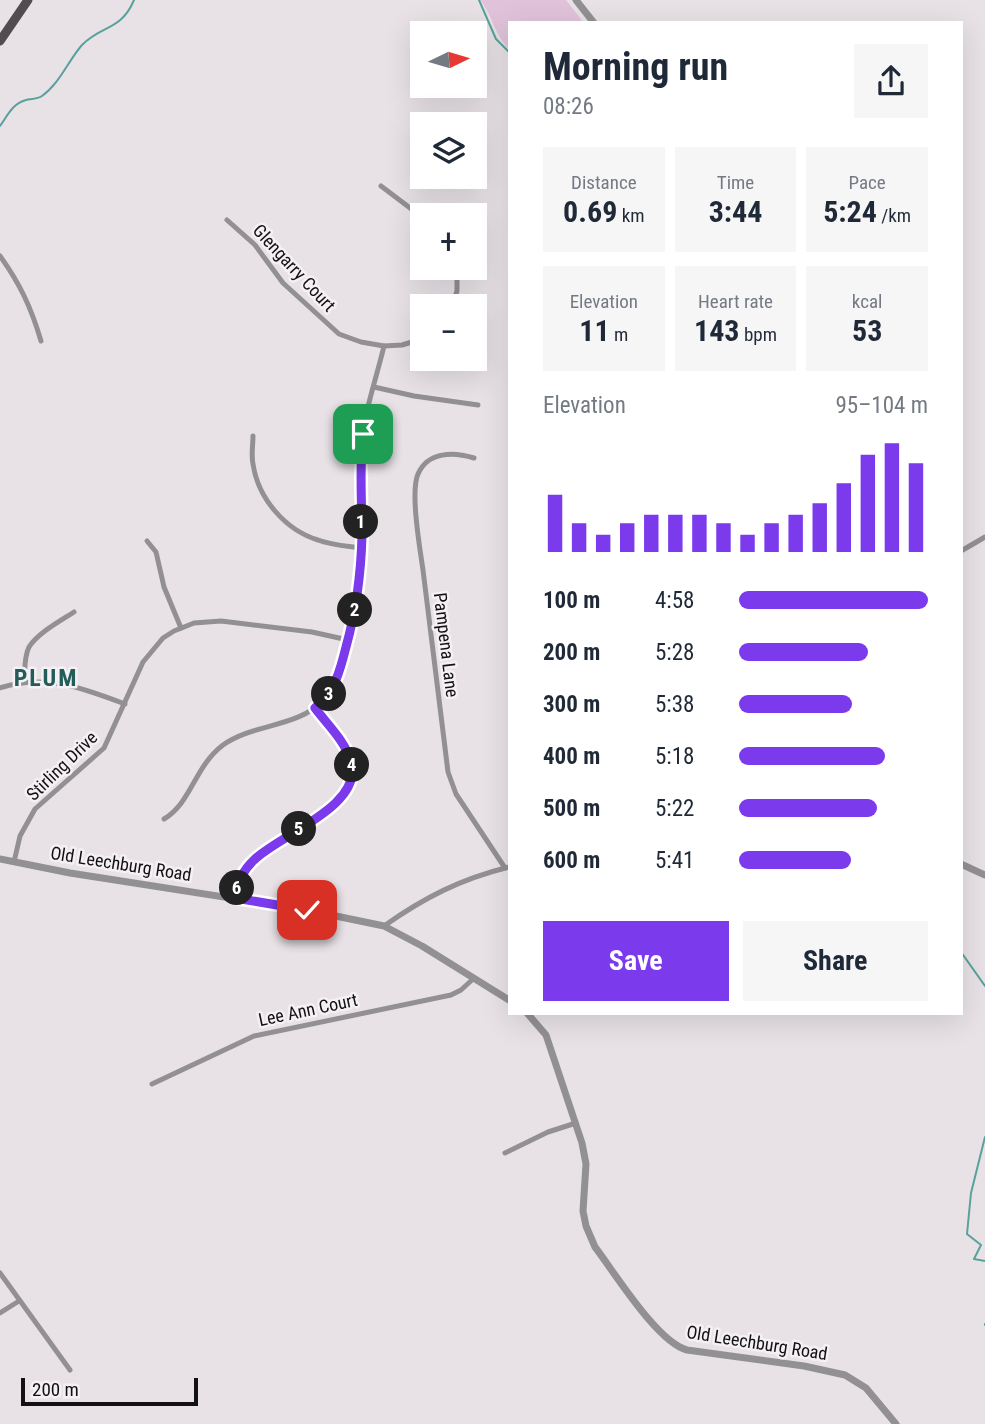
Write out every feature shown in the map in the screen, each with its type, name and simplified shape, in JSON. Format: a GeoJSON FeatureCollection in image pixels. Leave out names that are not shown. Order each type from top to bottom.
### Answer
{"type":"FeatureCollection","features":[{"type":"Feature","properties":{"kind":"main road"},"geometry":{"type":"LineString","coordinates":[[0,41],[28,0]]}},
{"type":"Feature","properties":{"kind":"street"},"geometry":{"type":"LineString","coordinates":[[576,0],[592,21]]}},
{"type":"Feature","properties":{"kind":"street"},"geometry":{"type":"LineString","coordinates":[[381,187],[410,208]]}},
{"type":"Feature","properties":{"kind":"street","name":"Glengarry Court"},"geometry":{"type":"LineString","coordinates":[[227,220],[256,245],[283,283],[339,334],[384,346],[410,343]]}},
{"type":"Feature","properties":{"kind":"street"},"geometry":{"type":"LineString","coordinates":[[0,256],[20,284],[41,341]]}},
{"type":"Feature","properties":{"kind":"street"},"geometry":{"type":"LineString","coordinates":[[164,819],[182,804],[203,764],[223,746],[251,730],[308,714],[332,691],[340,674],[360,573],[361,451],[384,346]]}},
{"type":"Feature","properties":{"kind":"street"},"geometry":{"type":"LineString","coordinates":[[374,387],[478,405]]}},
{"type":"Feature","properties":{"kind":"street"},"geometry":{"type":"LineString","coordinates":[[253,436],[252,462],[257,483],[283,520],[318,541],[361,548]]}},
{"type":"Feature","properties":{"kind":"street","name":"Pampena Lane"},"geometry":{"type":"LineString","coordinates":[[474,458],[450,453],[439,455],[418,472],[416,482],[419,534],[448,772],[456,794],[507,867]]}},
{"type":"Feature","properties":{"kind":"street"},"geometry":{"type":"LineString","coordinates":[[963,550],[985,537]]}},
{"type":"Feature","properties":{"kind":"street"},"geometry":{"type":"LineString","coordinates":[[147,541],[156,552],[164,587],[181,628]]}},
{"type":"Feature","properties":{"kind":"street"},"geometry":{"type":"LineString","coordinates":[[24,681],[25,660],[30,646],[74,612]]}},
{"type":"Feature","properties":{"kind":"street","name":"Stirling Drive"},"geometry":{"type":"LineString","coordinates":[[14,862],[20,836],[35,809],[104,748],[143,662],[163,638],[194,623],[221,621],[312,632],[348,640]]}},
{"type":"Feature","properties":{"kind":"street"},"geometry":{"type":"LineString","coordinates":[[0,688],[24,681],[58,682],[75,685],[125,704]]}},
{"type":"Feature","properties":{"kind":"street"},"geometry":{"type":"LineString","coordinates":[[235,898],[242,876],[255,859],[336,804],[349,788],[353,769],[351,761],[315,708]]}},
{"type":"Feature","properties":{"kind":"street","name":"Old Leechburg Road"},"geometry":{"type":"LineString","coordinates":[[0,859],[348,917],[384,926],[422,946],[508,999]]}},
{"type":"Feature","properties":{"kind":"street"},"geometry":{"type":"LineString","coordinates":[[963,865],[985,875]]}},
{"type":"Feature","properties":{"kind":"street"},"geometry":{"type":"LineString","coordinates":[[384,926],[419,902],[465,879],[507,867]]}},
{"type":"Feature","properties":{"kind":"street","name":"Lee Ann Court"},"geometry":{"type":"LineString","coordinates":[[152,1084],[254,1036],[451,995],[473,979]]}},
{"type":"Feature","properties":{"kind":"street","name":"Old Leechburg Road"},"geometry":{"type":"LineString","coordinates":[[529,1015],[546,1035],[576,1123],[586,1164],[583,1211],[590,1237],[654,1325],[679,1348],[804,1366],[845,1375],[866,1388],[896,1424]]}},
{"type":"Feature","properties":{"kind":"street"},"geometry":{"type":"LineString","coordinates":[[505,1153],[576,1123]]}},
{"type":"Feature","properties":{"kind":"street"},"geometry":{"type":"LineString","coordinates":[[0,1273],[69,1370]]}},
{"type":"Feature","properties":{"kind":"street"},"geometry":{"type":"LineString","coordinates":[[0,1312],[19,1301]]}},
{"type":"Feature","properties":{"kind":"shaded area"},"geometry":{"type":"Polygon","coordinates":[[[480,0],[566,0],[582,21],[508,21],[508,48],[480,0]]]}},
{"type":"Feature","properties":{"kind":"waterway"},"geometry":{"type":"LineString","coordinates":[[0,126],[17,104],[40,97],[48,91],[82,45],[117,23],[134,0]]}},
{"type":"Feature","properties":{"kind":"waterway"},"geometry":{"type":"LineString","coordinates":[[479,0],[496,39],[508,51]]}},
{"type":"Feature","properties":{"kind":"waterway"},"geometry":{"type":"LineString","coordinates":[[963,955],[985,986]]}},
{"type":"Feature","properties":{"kind":"waterway"},"geometry":{"type":"LineString","coordinates":[[985,1137],[971,1193],[967,1234],[981,1245],[974,1259],[985,1261]]}},
{"type":"Feature","properties":{"kind":"district","name":"PLUM"},"geometry":{"type":"Point","coordinates":[46,678]}},
{"type":"Feature","properties":{"kind":"route"},"geometry":{"type":"LineString","coordinates":[[307,910],[235,898],[242,876],[255,859],[336,804],[349,788],[353,769],[351,761],[315,708],[332,691],[340,674],[354,613],[362,535],[363,434]]}}]}
